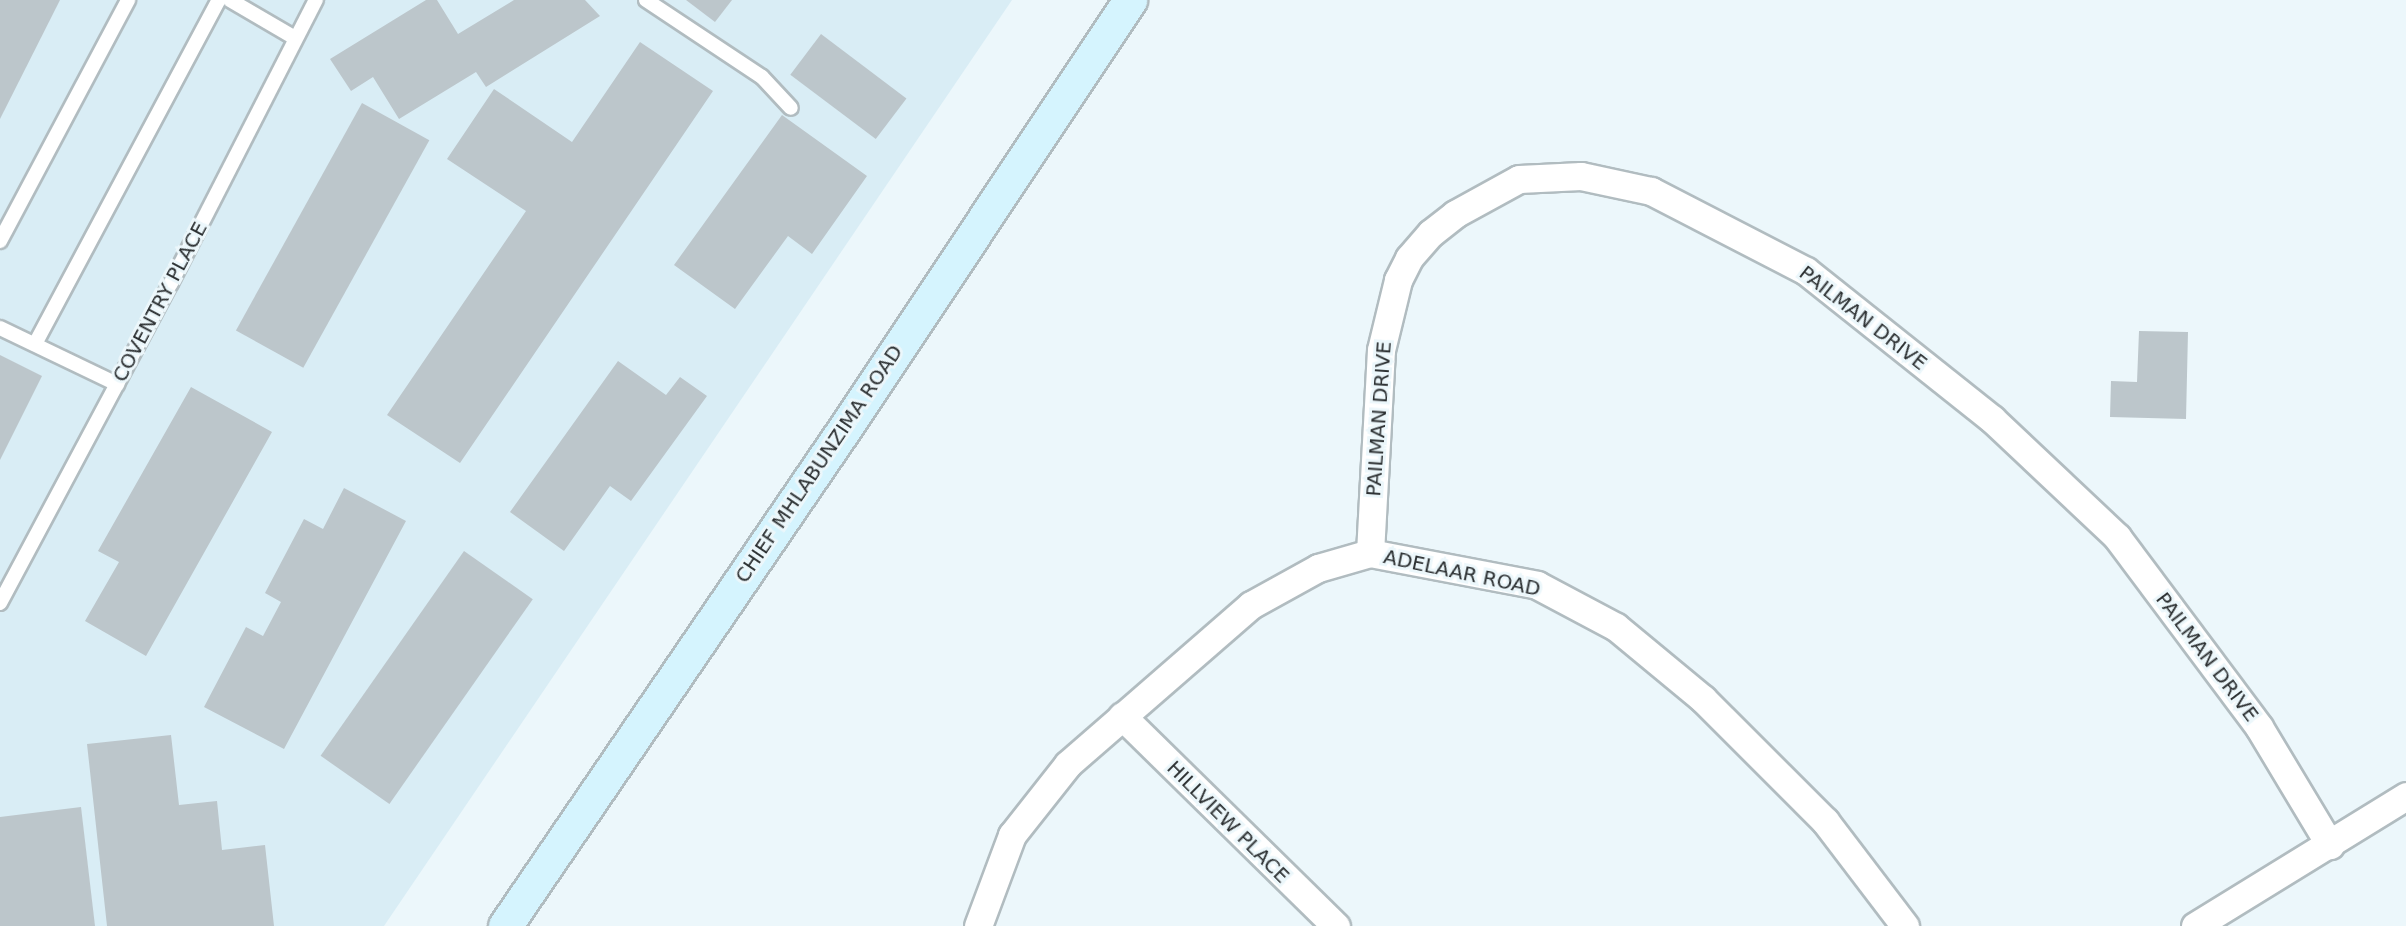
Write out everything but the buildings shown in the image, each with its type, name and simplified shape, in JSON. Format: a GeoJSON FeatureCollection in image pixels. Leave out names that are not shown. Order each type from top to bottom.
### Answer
{"type":"FeatureCollection","features":[{"type":"Feature","properties":{"kind":"main road","name":"CHIEF MHLABUNZIMA ROAD"},"geometry":{"type":"LineString","coordinates":[[505,926],[854,415],[1130,0]]}},
{"type":"Feature","properties":{"kind":"street","name":"PAILMAN DRIVE"},"geometry":{"type":"LineString","coordinates":[[1370,553],[1381,350],[1398,280],[1409,258],[1431,233],[1455,214],[1519,179],[1581,176],[1651,191],[1806,271],[1992,420],[2117,537],[2259,727],[2330,845]]}},
{"type":"Feature","properties":{"kind":"street","name":"ADELAAR ROAD"},"geometry":{"type":"LineString","coordinates":[[978,926],[1012,835],[1068,764],[1251,605],[1318,568],[1370,553],[1537,585],[1616,627],[1703,699],[1825,821],[1905,926]]}},
{"type":"Feature","properties":{"kind":"street","name":"HILLVIEW PLACE"},"geometry":{"type":"LineString","coordinates":[[1122,716],[1336,926]]}},
{"type":"Feature","properties":{"kind":"street"},"geometry":{"type":"LineString","coordinates":[[2195,926],[2330,845],[2406,796]]}},
{"type":"Feature","properties":{"kind":"lane"},"geometry":{"type":"LineString","coordinates":[[0,241],[128,0]]}},
{"type":"Feature","properties":{"kind":"lane"},"geometry":{"type":"LineString","coordinates":[[35,345],[219,0]]}},
{"type":"Feature","properties":{"kind":"lane"},"geometry":{"type":"LineString","coordinates":[[230,0],[295,38]]}},
{"type":"Feature","properties":{"kind":"lane"},"geometry":{"type":"LineString","coordinates":[[299,0],[314,3]]}},
{"type":"Feature","properties":{"kind":"lane"},"geometry":{"type":"LineString","coordinates":[[646,0],[762,77],[791,108]]}},
{"type":"Feature","properties":{"kind":"lane","name":"COVENTRY PLACE"},"geometry":{"type":"LineString","coordinates":[[0,603],[117,384],[314,3]]}},
{"type":"Feature","properties":{"kind":"lane"},"geometry":{"type":"LineString","coordinates":[[0,328],[117,384]]}},
{"type":"Feature","properties":{"kind":"shaded area"},"geometry":{"type":"Polygon","coordinates":[[[0,0],[1012,0],[384,926],[0,926],[0,0]]]}}]}
